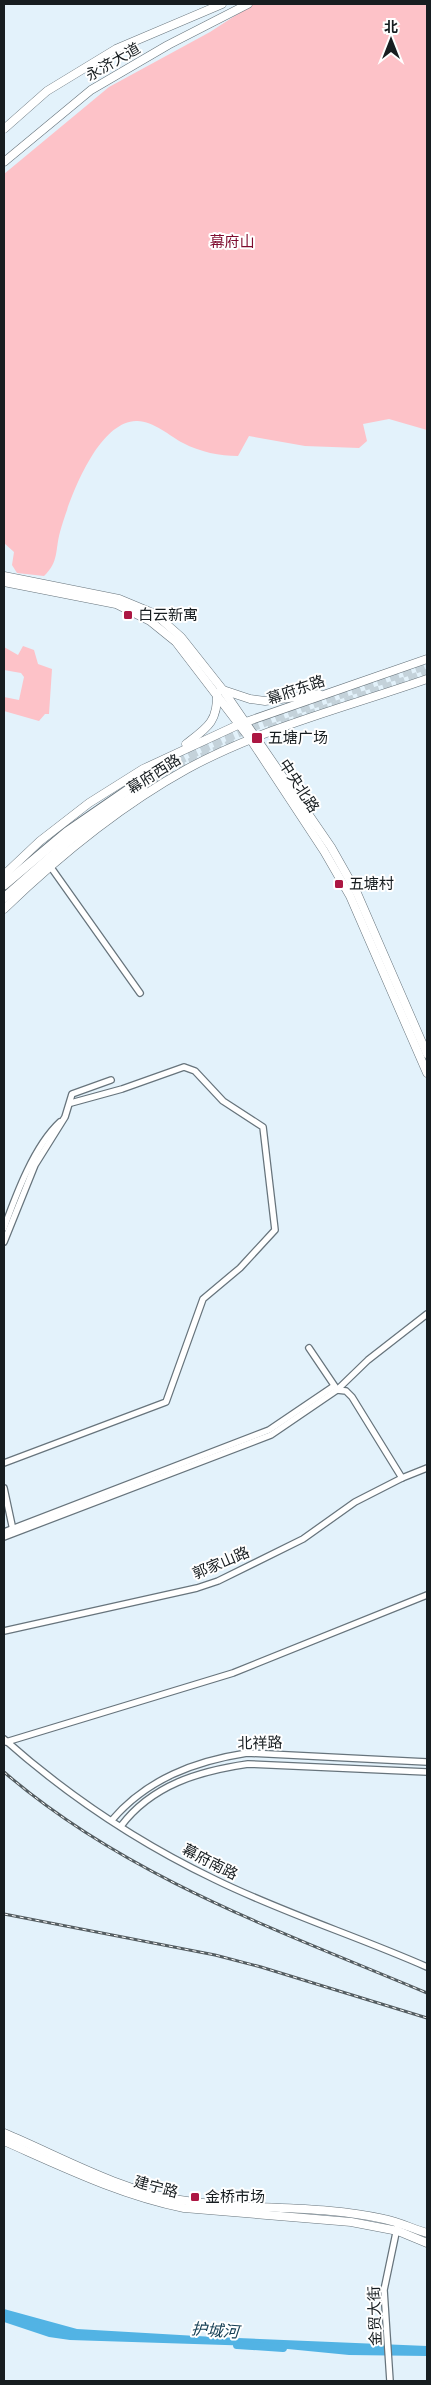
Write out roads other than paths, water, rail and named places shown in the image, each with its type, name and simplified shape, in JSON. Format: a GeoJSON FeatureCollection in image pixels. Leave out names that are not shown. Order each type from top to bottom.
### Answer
{"type":"FeatureCollection","features":[{"type":"Feature","properties":{"kind":"highway","name":"幕府西路"},"geometry":{"type":"LineString","coordinates":[[4,886],[67,832],[142,786],[72,838],[4,898]]}},
{"type":"Feature","properties":{"kind":"main road","name":"永济大道"},"geometry":{"type":"LineString","coordinates":[[4,129],[47,91],[116,49],[159,29],[222,4]]}},
{"type":"Feature","properties":{"kind":"main road","name":"永济大道"},"geometry":{"type":"LineString","coordinates":[[4,162],[91,90],[168,45],[248,4]]}},
{"type":"Feature","properties":{"kind":"main road","name":"中央北路"},"geometry":{"type":"LineString","coordinates":[[4,576],[100,594],[139,606],[169,625],[243,723],[332,847],[357,893],[427,1054]]}},
{"type":"Feature","properties":{"kind":"main road","name":"中央北路"},"geometry":{"type":"LineString","coordinates":[[4,582],[98,600],[136,613],[162,629],[176,642],[220,692]]}},
{"type":"Feature","properties":{"kind":"main road","name":"幕府东路"},"geometry":{"type":"LineString","coordinates":[[176,752],[243,723],[427,659]]}},
{"type":"Feature","properties":{"kind":"main road","name":"幕府西路"},"geometry":{"type":"LineString","coordinates":[[4,908],[50,866],[98,827],[187,769],[254,738],[427,679]]}},
{"type":"Feature","properties":{"kind":"main road"},"geometry":{"type":"LineString","coordinates":[[176,752],[200,733],[214,718],[220,692],[265,701],[331,693]]}},
{"type":"Feature","properties":{"kind":"main road","name":"中央北路"},"geometry":{"type":"LineString","coordinates":[[254,738],[350,896],[427,1074]]}},
{"type":"Feature","properties":{"kind":"main road","name":"幕府西路"},"geometry":{"type":"LineString","coordinates":[[4,874],[40,841],[89,803],[143,768],[176,752]]}},
{"type":"Feature","properties":{"kind":"main road","name":"建宁路"},"geometry":{"type":"LineString","coordinates":[[4,2133],[96,2174],[158,2195],[194,2202],[332,2212],[400,2223],[427,2233]]}},
{"type":"Feature","properties":{"kind":"main road","name":"建宁路"},"geometry":{"type":"LineString","coordinates":[[4,2141],[110,2188],[162,2204],[184,2208],[351,2222],[395,2230],[427,2243]]}},
{"type":"Feature","properties":{"kind":"street"},"geometry":{"type":"LineString","coordinates":[[50,866],[140,992]]}},
{"type":"Feature","properties":{"kind":"street"},"geometry":{"type":"LineString","coordinates":[[4,1463],[166,1402],[203,1299],[240,1268],[275,1230],[263,1127],[223,1101],[195,1071],[184,1068],[122,1089],[71,1103]]}},
{"type":"Feature","properties":{"kind":"street"},"geometry":{"type":"LineString","coordinates":[[4,1242],[36,1165],[65,1118],[71,1103],[72,1094],[111,1080]]}},
{"type":"Feature","properties":{"kind":"street"},"geometry":{"type":"LineString","coordinates":[[4,1228],[31,1163],[53,1129],[65,1118]]}},
{"type":"Feature","properties":{"kind":"street"},"geometry":{"type":"LineString","coordinates":[[4,1220],[10,1224]]}},
{"type":"Feature","properties":{"kind":"street"},"geometry":{"type":"LineString","coordinates":[[4,1537],[271,1434],[336,1388],[368,1360],[427,1314]]}},
{"type":"Feature","properties":{"kind":"street"},"geometry":{"type":"LineString","coordinates":[[309,1348],[336,1388],[346,1391],[352,1397],[402,1478]]}},
{"type":"Feature","properties":{"kind":"street"},"geometry":{"type":"LineString","coordinates":[[4,1532],[269,1430],[336,1388]]}},
{"type":"Feature","properties":{"kind":"street","name":"郭家山路"},"geometry":{"type":"LineString","coordinates":[[4,1631],[197,1588],[218,1581],[303,1539],[355,1502],[402,1478],[427,1468]]}},
{"type":"Feature","properties":{"kind":"street"},"geometry":{"type":"LineString","coordinates":[[4,1488],[14,1532]]}},
{"type":"Feature","properties":{"kind":"street"},"geometry":{"type":"LineString","coordinates":[[5,1740],[233,1673],[427,1595]]}},
{"type":"Feature","properties":{"kind":"street","name":"幕府南路"},"geometry":{"type":"LineString","coordinates":[[5,1740],[21,1755],[112,1820],[213,1879],[427,1967]]}},
{"type":"Feature","properties":{"kind":"street","name":"北祥路"},"geometry":{"type":"LineString","coordinates":[[112,1820],[123,1807],[169,1776],[196,1764],[247,1753],[427,1762]]}},
{"type":"Feature","properties":{"kind":"street","name":"北祥路"},"geometry":{"type":"LineString","coordinates":[[121,1826],[131,1813],[164,1788],[198,1774],[248,1764],[427,1772]]}},
{"type":"Feature","properties":{"kind":"street"},"geometry":{"type":"LineString","coordinates":[[140,1794],[140,1800],[146,1801]]}},
{"type":"Feature","properties":{"kind":"street","name":"金贸大街"},"geometry":{"type":"LineString","coordinates":[[390,2381],[384,2290],[395,2230],[400,2223]]}},
{"type":"Feature","properties":{"kind":"water"},"geometry":{"type":"Polygon","coordinates":[[[4,2309],[77,2329],[427,2346],[427,2356],[349,2355],[257,2346],[70,2340],[49,2337],[4,2322],[4,2309]]]}},
{"type":"Feature","properties":{"kind":"waterway","name":"护城河"},"geometry":{"type":"LineString","coordinates":[[237,2345],[283,2348]]}},
{"type":"Feature","properties":{"kind":"tunnel"},"geometry":{"type":"LineString","coordinates":[[141,781],[175,762],[245,730],[317,702],[427,665]]}},
{"type":"Feature","properties":{"kind":"tunnel"},"geometry":{"type":"LineString","coordinates":[[269,729],[427,673]]}},
{"type":"Feature","properties":{"kind":"tunnel"},"geometry":{"type":"LineString","coordinates":[[143,790],[176,769],[238,741]]}},
{"type":"Feature","properties":{"kind":"railway"},"geometry":{"type":"LineString","coordinates":[[4,1772],[51,1809],[101,1842],[153,1872],[261,1924],[427,1993]]}},
{"type":"Feature","properties":{"kind":"railway"},"geometry":{"type":"LineString","coordinates":[[4,1914],[215,1955],[261,1967],[427,2018]]}},
{"type":"Feature","properties":{"kind":"place","name":"白云新寓"},"geometry":{"type":"Point","coordinates":[128,615]}},
{"type":"Feature","properties":{"kind":"place","name":"五塘广场"},"geometry":{"type":"Point","coordinates":[257,738]}},
{"type":"Feature","properties":{"kind":"place","name":"五塘村"},"geometry":{"type":"Point","coordinates":[339,884]}},
{"type":"Feature","properties":{"kind":"place","name":"金桥市场"},"geometry":{"type":"Point","coordinates":[195,2197]}},
{"type":"Feature","properties":{"kind":"park label","name":"幕府山"},"geometry":{"type":"Point","coordinates":[232,242]}}]}
